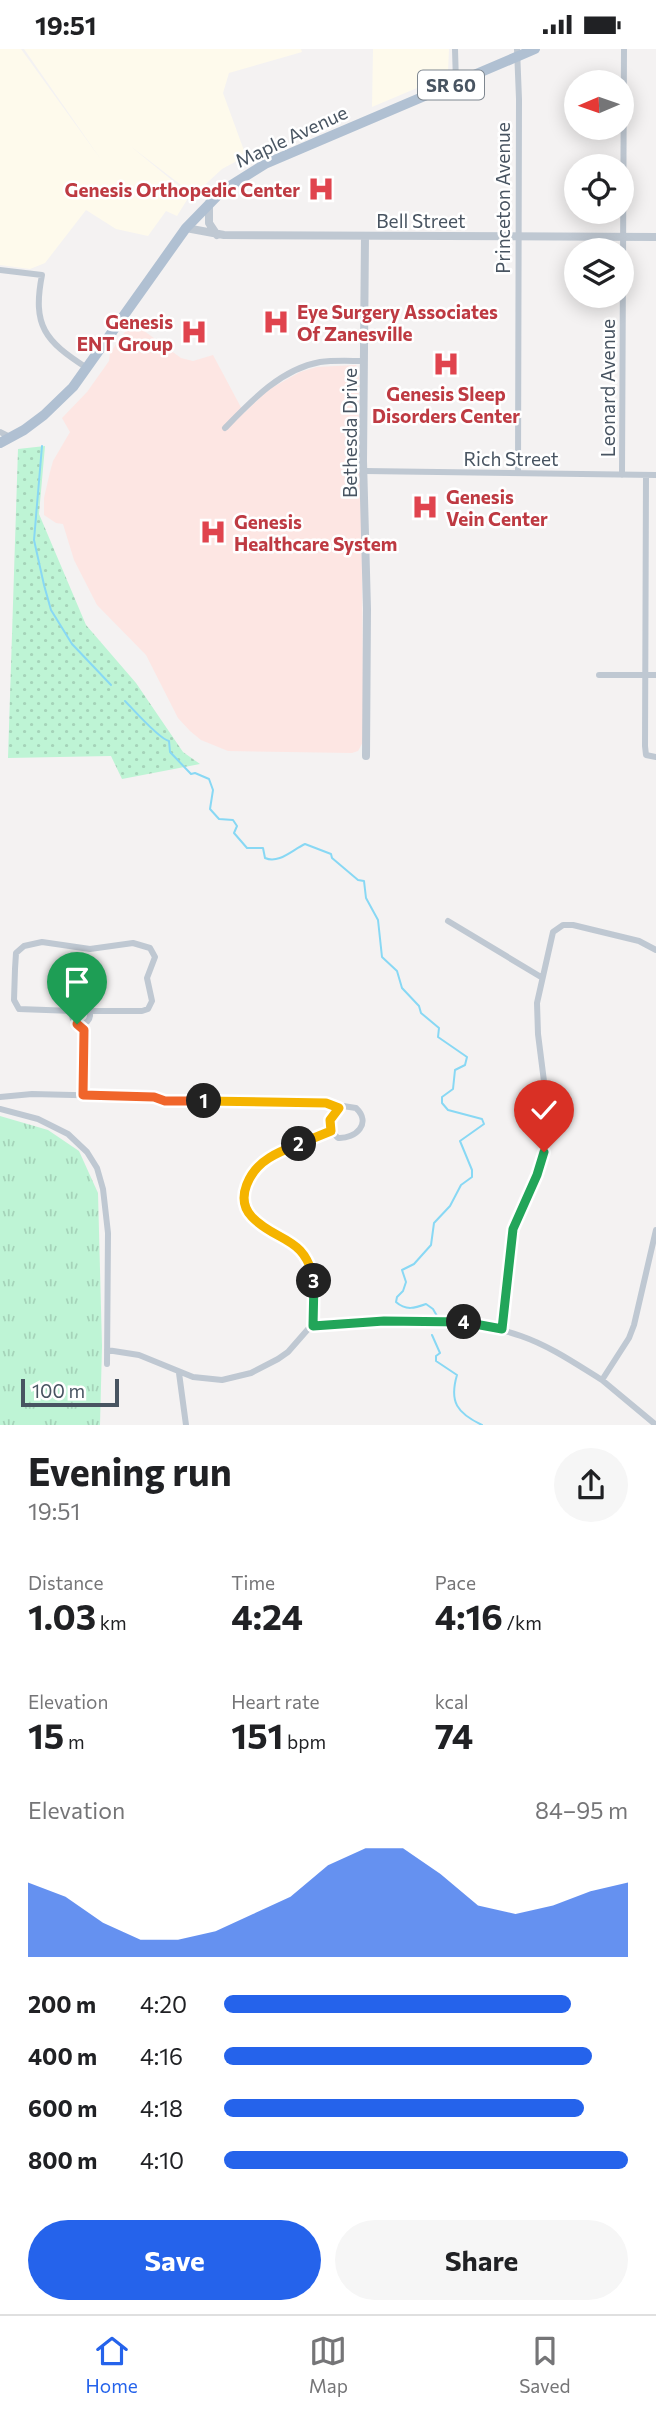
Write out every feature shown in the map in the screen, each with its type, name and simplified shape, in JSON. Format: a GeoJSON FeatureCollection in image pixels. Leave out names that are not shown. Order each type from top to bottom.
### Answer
{"type":"FeatureCollection","features":[{"type":"Feature","properties":{"kind":"main road","name":"Maple Avenue"},"geometry":{"type":"LineString","coordinates":[[3,437],[24,430],[54,407],[74,387],[186,228],[209,203],[246,174],[456,83],[517,53],[535,49]]}},
{"type":"Feature","properties":{"kind":"street"},"geometry":{"type":"LineString","coordinates":[[455,49],[456,83]]}},
{"type":"Feature","properties":{"kind":"street","name":"Leonard Avenue"},"geometry":{"type":"LineString","coordinates":[[622,475],[624,49]]}},
{"type":"Feature","properties":{"kind":"street","name":"Princeton Avenue"},"geometry":{"type":"LineString","coordinates":[[517,53],[518,474]]}},
{"type":"Feature","properties":{"kind":"street"},"geometry":{"type":"LineString","coordinates":[[209,203],[209,223],[217,235]]}},
{"type":"Feature","properties":{"kind":"street","name":"Bell Street"},"geometry":{"type":"LineString","coordinates":[[186,228],[217,235],[656,237]]}},
{"type":"Feature","properties":{"kind":"street","name":"Bethesda Drive"},"geometry":{"type":"LineString","coordinates":[[365,236],[366,756]]}},
{"type":"Feature","properties":{"kind":"street"},"geometry":{"type":"LineString","coordinates":[[0,270],[42,275],[37,306],[45,331],[54,345],[86,368]]}},
{"type":"Feature","properties":{"kind":"street"},"geometry":{"type":"LineString","coordinates":[[225,428],[264,389],[297,370],[323,362],[364,361]]}},
{"type":"Feature","properties":{"kind":"street","name":"Rich Street"},"geometry":{"type":"LineString","coordinates":[[365,471],[656,475]]}},
{"type":"Feature","properties":{"kind":"street"},"geometry":{"type":"LineString","coordinates":[[646,475],[646,755],[656,757]]}},
{"type":"Feature","properties":{"kind":"street"},"geometry":{"type":"LineString","coordinates":[[599,675],[656,675]]}},
{"type":"Feature","properties":{"kind":"street"},"geometry":{"type":"LineString","coordinates":[[448,921],[541,977]]}},
{"type":"Feature","properties":{"kind":"street"},"geometry":{"type":"LineString","coordinates":[[502,1329],[513,1229],[537,1175],[547,1137],[548,1113],[536,1018],[541,977],[552,932],[563,925],[573,925],[629,938],[656,950]]}},
{"type":"Feature","properties":{"kind":"street"},"geometry":{"type":"LineString","coordinates":[[42,942],[90,949],[133,943],[150,948],[155,957],[147,978],[152,1001],[148,1009],[89,1011],[82,1006],[73,1011],[24,1010],[15,1005],[16,953],[31,943],[42,942]]}},
{"type":"Feature","properties":{"kind":"street"},"geometry":{"type":"LineString","coordinates":[[73,1011],[73,1020],[84,1030],[83,1095]]}},
{"type":"Feature","properties":{"kind":"street"},"geometry":{"type":"LineString","coordinates":[[80,1025],[88,1021],[89,1011]]}},
{"type":"Feature","properties":{"kind":"street"},"geometry":{"type":"LineString","coordinates":[[0,1097],[32,1094],[154,1097],[165,1101],[326,1103],[339,1108]]}},
{"type":"Feature","properties":{"kind":"street"},"geometry":{"type":"LineString","coordinates":[[339,1108],[356,1108],[362,1116],[362,1128],[354,1135],[338,1138],[331,1131],[330,1120],[339,1108]]}},
{"type":"Feature","properties":{"kind":"street"},"geometry":{"type":"LineString","coordinates":[[0,1109],[38,1119],[68,1134],[88,1152],[97,1168],[103,1189],[108,1233],[107,1364]]}},
{"type":"Feature","properties":{"kind":"street"},"geometry":{"type":"LineString","coordinates":[[313,1326],[316,1289],[308,1262],[289,1240],[251,1217],[244,1201],[244,1191],[254,1171],[267,1159],[331,1131]]}},
{"type":"Feature","properties":{"kind":"street"},"geometry":{"type":"LineString","coordinates":[[602,1380],[632,1332],[653,1254],[656,1230]]}},
{"type":"Feature","properties":{"kind":"street"},"geometry":{"type":"LineString","coordinates":[[107,1350],[139,1355],[178,1373],[222,1380],[251,1373],[288,1352],[313,1326],[328,1323],[464,1322],[502,1329],[540,1344],[602,1380],[656,1425]]}},
{"type":"Feature","properties":{"kind":"street"},"geometry":{"type":"LineString","coordinates":[[178,1373],[186,1425]]}},
{"type":"Feature","properties":{"kind":"shaded area"},"geometry":{"type":"Polygon","coordinates":[[[0,49],[21,49],[102,161],[24,49],[301,49],[302,52],[229,73],[223,93],[246,156],[222,169],[194,195],[129,145],[190,195],[177,216],[166,211],[148,236],[116,229],[86,210],[45,263],[30,269],[0,265],[0,49]]]}},
{"type":"Feature","properties":{"kind":"shaded area"},"geometry":{"type":"Polygon","coordinates":[[[373,49],[449,49],[448,72],[443,77],[372,107],[373,49]]]}},
{"type":"Feature","properties":{"kind":"shaded area","name":"Genesis Healthcare System"},"geometry":{"type":"Polygon","coordinates":[[[132,322],[181,358],[193,361],[213,355],[244,413],[268,390],[300,372],[317,367],[356,365],[359,370],[363,742],[358,751],[228,751],[201,740],[178,718],[146,655],[97,605],[74,560],[63,524],[44,515],[44,498],[53,461],[70,432],[62,418],[87,392],[132,322]]]}},
{"type":"Feature","properties":{"kind":"green space"},"geometry":{"type":"Polygon","coordinates":[[[45,446],[39,514],[86,625],[136,683],[183,752],[200,764],[122,779],[111,756],[8,758],[18,449],[45,446]]]}},
{"type":"Feature","properties":{"kind":"green space"},"geometry":{"type":"Polygon","coordinates":[[[0,1116],[48,1130],[79,1151],[98,1193],[102,1346],[100,1425],[0,1425],[0,1116]]]}},
{"type":"Feature","properties":{"kind":"waterway"},"geometry":{"type":"LineString","coordinates":[[42,446],[34,540],[51,610],[72,644],[111,685]]}},
{"type":"Feature","properties":{"kind":"waterway"},"geometry":{"type":"LineString","coordinates":[[125,701],[153,730],[169,741],[170,752],[191,774],[209,779],[213,790],[210,809],[219,819],[233,820],[237,826],[234,833],[247,848],[263,848],[265,858],[275,859],[305,844],[331,854],[332,858],[358,880],[364,881],[366,898],[378,920],[382,957],[397,971],[402,988],[419,1006],[421,1013],[439,1028],[438,1037],[467,1057],[465,1065],[455,1070],[453,1089],[442,1097],[442,1103],[448,1110],[482,1119],[484,1124],[460,1141],[472,1170],[472,1177],[461,1185],[450,1206],[434,1223],[431,1245],[414,1264],[402,1270],[406,1282],[396,1302],[407,1308],[426,1304],[437,1316]]}},
{"type":"Feature","properties":{"kind":"waterway"},"geometry":{"type":"LineString","coordinates":[[432,1335],[440,1353],[436,1356],[436,1361],[457,1375],[454,1393],[457,1406],[466,1416],[482,1425]]}},
{"type":"Feature","properties":{"kind":"place","name":"Genesis Orthopedic Center"},"geometry":{"type":"Point","coordinates":[321,189]}},
{"type":"Feature","properties":{"kind":"place","name":"Eye Surgery Associates Of Zanesville"},"geometry":{"type":"Point","coordinates":[276,322]}},
{"type":"Feature","properties":{"kind":"place","name":"Genesis ENT Group"},"geometry":{"type":"Point","coordinates":[194,332]}},
{"type":"Feature","properties":{"kind":"place","name":"Genesis Sleep Disorders Center"},"geometry":{"type":"Point","coordinates":[446,364]}},
{"type":"Feature","properties":{"kind":"place","name":"Genesis Vein Center"},"geometry":{"type":"Point","coordinates":[425,507]}},
{"type":"Feature","properties":{"kind":"place","name":"Genesis Healthcare System"},"geometry":{"type":"Point","coordinates":[213,532]}},
{"type":"Feature","properties":{"kind":"route"},"geometry":{"type":"LineString","coordinates":[[77,1024],[84,1030],[83,1095],[154,1097],[165,1101],[326,1103],[339,1108],[330,1120],[331,1131],[267,1159],[254,1171],[244,1191],[246,1209],[251,1217],[289,1240],[308,1262],[316,1289],[313,1326],[328,1323],[424,1321],[464,1322],[502,1329],[513,1229],[544,1152]]}}]}
